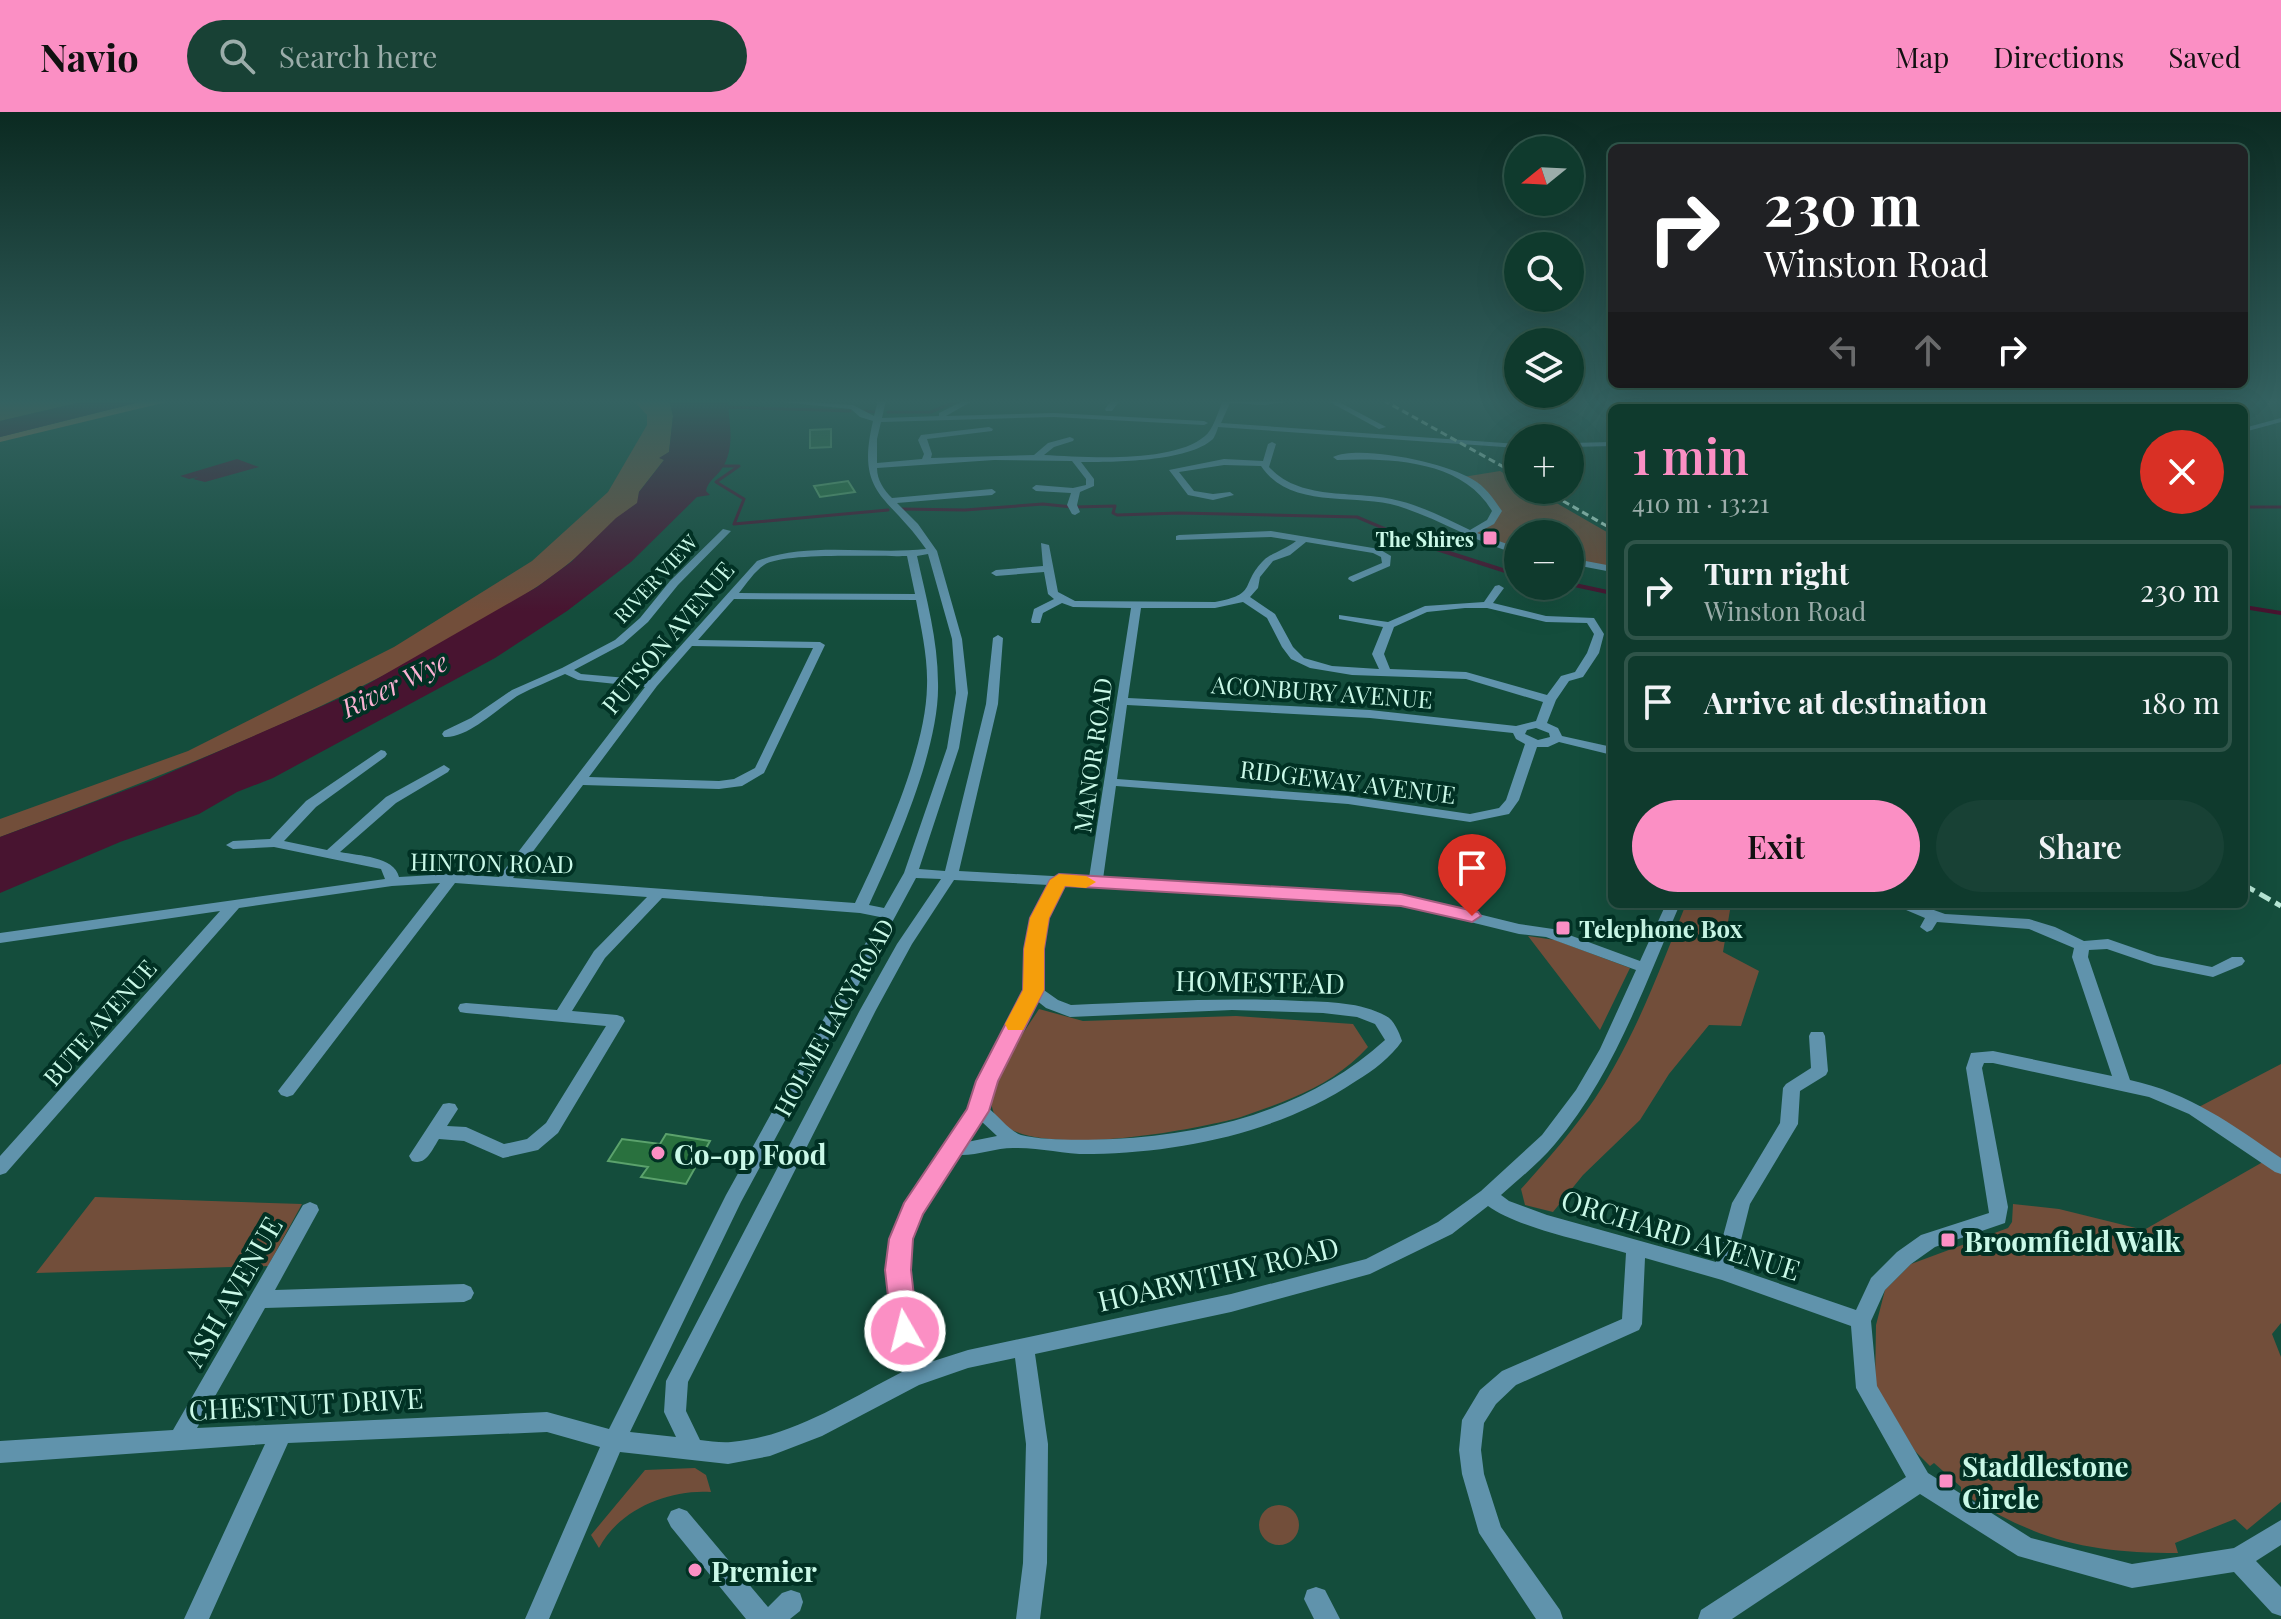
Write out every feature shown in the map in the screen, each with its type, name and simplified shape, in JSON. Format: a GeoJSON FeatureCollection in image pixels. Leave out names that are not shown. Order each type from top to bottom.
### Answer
{"type":"FeatureCollection","features":[{"type":"Feature","properties":{"kind":"street","name":"HOLME LACY ROAD"},"geometry":{"type":"LineString","coordinates":[[537,1619],[614,1441],[733,1200],[911,873],[953,748],[962,693],[957,639],[932,551],[925,537],[877,486],[873,470]]}},
{"type":"Feature","properties":{"kind":"street"},"geometry":{"type":"LineString","coordinates":[[972,470],[974,474]]}},
{"type":"Feature","properties":{"kind":"street"},"geometry":{"type":"LineString","coordinates":[[1036,488],[1076,490],[1090,486],[1091,482],[1083,470]]}},
{"type":"Feature","properties":{"kind":"street"},"geometry":{"type":"LineString","coordinates":[[1173,470],[1191,493],[1213,497],[1230,495]]}},
{"type":"Feature","properties":{"kind":"street"},"geometry":{"type":"LineString","coordinates":[[1269,470],[1275,478],[1299,489],[1394,501],[1413,507],[1469,534],[1504,546]]}},
{"type":"Feature","properties":{"kind":"street"},"geometry":{"type":"LineString","coordinates":[[1439,470],[1469,481],[1494,503],[1497,511],[1491,522],[1469,534]]}},
{"type":"Feature","properties":{"kind":"street"},"geometry":{"type":"LineString","coordinates":[[1075,512],[1072,505],[1076,490]]}},
{"type":"Feature","properties":{"kind":"street"},"geometry":{"type":"LineString","coordinates":[[890,501],[992,492]]}},
{"type":"Feature","properties":{"kind":"street","name":"RIVER VIEW"},"geometry":{"type":"LineString","coordinates":[[448,734],[475,721],[516,692],[566,670],[632,632],[726,531]]}},
{"type":"Feature","properties":{"kind":"street"},"geometry":{"type":"LineString","coordinates":[[1179,538],[1271,534],[1376,551],[1386,556],[1387,564],[1353,579]]}},
{"type":"Feature","properties":{"kind":"street"},"geometry":{"type":"LineString","coordinates":[[1044,545],[1051,588],[1060,600],[1073,604],[1215,605],[1244,598],[1253,588],[1255,577],[1270,559],[1287,553],[1304,539]]}},
{"type":"Feature","properties":{"kind":"street","name":"PUTSON AVENUE"},"geometry":{"type":"LineString","coordinates":[[504,880],[653,684],[760,563],[775,557],[912,555],[932,551]]}},
{"type":"Feature","properties":{"kind":"street"},"geometry":{"type":"LineString","coordinates":[[860,908],[889,847],[932,698],[912,555]]}},
{"type":"Feature","properties":{"kind":"street"},"geometry":{"type":"LineString","coordinates":[[1584,564],[1608,568]]}},
{"type":"Feature","properties":{"kind":"street"},"geometry":{"type":"LineString","coordinates":[[996,573],[1048,569]]}},
{"type":"Feature","properties":{"kind":"street"},"geometry":{"type":"LineString","coordinates":[[1487,605],[1499,588]]}},
{"type":"Feature","properties":{"kind":"street"},"geometry":{"type":"LineString","coordinates":[[729,596],[920,597]]}},
{"type":"Feature","properties":{"kind":"street"},"geometry":{"type":"LineString","coordinates":[[1244,598],[1274,619],[1287,649],[1300,660],[1324,668],[1458,675],[1498,683],[1550,700]]}},
{"type":"Feature","properties":{"kind":"street"},"geometry":{"type":"LineString","coordinates":[[1036,621],[1038,611],[1060,600]]}},
{"type":"Feature","properties":{"kind":"street"},"geometry":{"type":"LineString","coordinates":[[1343,617],[1389,625],[1425,609],[1465,609],[1487,605],[1546,619],[1590,620],[1599,634],[1593,653],[1579,675],[1565,678],[1550,700],[1540,725],[1554,731],[1557,738]]}},
{"type":"Feature","properties":{"kind":"street","name":"MANOR ROAD"},"geometry":{"type":"LineString","coordinates":[[1095,883],[1136,606]]}},
{"type":"Feature","properties":{"kind":"street"},"geometry":{"type":"LineString","coordinates":[[1385,671],[1378,654],[1389,625]]}},
{"type":"Feature","properties":{"kind":"street","name":"HOLME LACY ROAD"},"geometry":{"type":"LineString","coordinates":[[693,1449],[675,1412],[677,1381],[868,1010],[905,944],[951,874],[992,704],[998,638]]}},
{"type":"Feature","properties":{"kind":"street"},"geometry":{"type":"LineString","coordinates":[[579,781],[719,785],[737,783],[760,770],[820,645],[688,643]]}},
{"type":"Feature","properties":{"kind":"street"},"geometry":{"type":"LineString","coordinates":[[566,670],[578,677],[653,684]]}},
{"type":"Feature","properties":{"kind":"street","name":"ACONBURY AVENUE"},"geometry":{"type":"LineString","coordinates":[[1122,701],[1370,714],[1518,730],[1526,725],[1540,725]]}},
{"type":"Feature","properties":{"kind":"street"},"geometry":{"type":"LineString","coordinates":[[1518,730],[1520,736],[1532,743],[1550,743],[1557,738],[1608,750]]}},
{"type":"Feature","properties":{"kind":"street","name":"RIDGEWAY AVENUE"},"geometry":{"type":"LineString","coordinates":[[1111,782],[1348,800],[1470,818],[1504,811],[1512,800],[1532,743]]}},
{"type":"Feature","properties":{"kind":"street"},"geometry":{"type":"LineString","coordinates":[[274,843],[311,804],[381,754]]}},
{"type":"Feature","properties":{"kind":"street"},"geometry":{"type":"LineString","coordinates":[[329,855],[391,800],[444,769]]}},
{"type":"Feature","properties":{"kind":"street"},"geometry":{"type":"LineString","coordinates":[[233,845],[274,843],[386,866],[391,872],[392,882]]}},
{"type":"Feature","properties":{"kind":"street"},"geometry":{"type":"LineString","coordinates":[[911,873],[1401,900],[1519,929],[1548,932],[1645,968]]}},
{"type":"Feature","properties":{"kind":"street"},"geometry":{"type":"LineString","coordinates":[[287,1091],[451,878]]}},
{"type":"Feature","properties":{"kind":"street","name":"HINTON ROAD"},"geometry":{"type":"LineString","coordinates":[[0,938],[392,882],[451,878],[860,908],[889,914]]}},
{"type":"Feature","properties":{"kind":"street"},"geometry":{"type":"LineString","coordinates":[[913,1377],[901,1309],[898,1270],[901,1239],[913,1210],[978,1111],[987,1081],[1033,990],[1034,949],[1039,918],[1059,880]]}},
{"type":"Feature","properties":{"kind":"street"},"geometry":{"type":"LineString","coordinates":[[561,1016],[599,955],[660,892]]}},
{"type":"Feature","properties":{"kind":"street","name":"BUTE AVENUE"},"geometry":{"type":"LineString","coordinates":[[0,1168],[233,906]]}},
{"type":"Feature","properties":{"kind":"street","name":"HOARWITHY ROAD"},"geometry":{"type":"LineString","coordinates":[[614,1441],[728,1453],[770,1446],[814,1429],[913,1377],[1024,1346],[1231,1303],[1370,1266],[1445,1228],[1488,1196],[1548,1140],[1582,1094],[1608,1050],[1671,908]]}},
{"type":"Feature","properties":{"kind":"street"},"geometry":{"type":"LineString","coordinates":[[1910,908],[1930,922],[2028,924],[2059,934],[2082,946],[2108,944],[2154,960],[2213,972],[2237,961]]}},
{"type":"Feature","properties":{"kind":"street"},"geometry":{"type":"LineString","coordinates":[[2082,946],[2080,957],[2122,1082]]}},
{"type":"Feature","properties":{"kind":"street","name":"HOMESTEAD"},"geometry":{"type":"LineString","coordinates":[[954,1148],[962,1150],[1015,1141],[1095,1147],[1172,1139],[1245,1125],[1306,1101],[1356,1075],[1394,1041],[1381,1020],[1356,1011],[1243,1006],[1070,1011],[1052,1004],[1033,990]]}},
{"type":"Feature","properties":{"kind":"street"},"geometry":{"type":"LineString","coordinates":[[434,1132],[466,1134],[503,1151],[532,1145],[552,1128],[617,1021],[466,1008]]}},
{"type":"Feature","properties":{"kind":"street"},"geometry":{"type":"LineString","coordinates":[[1723,1272],[1741,1203],[1789,1124],[1792,1088],[1820,1071],[1817,1036]]}},
{"type":"Feature","properties":{"kind":"street"},"geometry":{"type":"LineString","coordinates":[[2281,1167],[2195,1109],[2153,1091],[1993,1057],[1977,1057],[1974,1068],[1999,1207],[1998,1218],[1928,1241],[1904,1258],[1878,1284],[1861,1321],[1867,1388],[1920,1481],[2026,1548],[2132,1576],[2238,1559],[2281,1532]]}},
{"type":"Feature","properties":{"kind":"street"},"geometry":{"type":"LineString","coordinates":[[418,1156],[449,1109]]}},
{"type":"Feature","properties":{"kind":"street"},"geometry":{"type":"LineString","coordinates":[[978,1111],[986,1114],[997,1128],[1015,1141]]}},
{"type":"Feature","properties":{"kind":"street","name":"ORCHARD AVENUE"},"geometry":{"type":"LineString","coordinates":[[1488,1196],[1502,1206],[1538,1219],[1723,1272],[1861,1321]]}},
{"type":"Feature","properties":{"kind":"street","name":"ASH AVENUE"},"geometry":{"type":"LineString","coordinates":[[179,1440],[310,1210]]}},
{"type":"Feature","properties":{"kind":"street"},"geometry":{"type":"LineString","coordinates":[[1551,1619],[1491,1533],[1473,1474],[1470,1450],[1473,1420],[1488,1397],[1509,1378],[1632,1324],[1636,1249]]}},
{"type":"Feature","properties":{"kind":"street"},"geometry":{"type":"LineString","coordinates":[[262,1299],[464,1293]]}},
{"type":"Feature","properties":{"kind":"street"},"geometry":{"type":"LineString","coordinates":[[1024,1346],[1037,1444],[1035,1563],[1028,1619]]}},
{"type":"Feature","properties":{"kind":"street","name":"CHESTNUT DRIVE"},"geometry":{"type":"LineString","coordinates":[[0,1452],[281,1433],[547,1422],[614,1441]]}},
{"type":"Feature","properties":{"kind":"street"},"geometry":{"type":"LineString","coordinates":[[196,1619],[281,1433]]}},
{"type":"Feature","properties":{"kind":"street"},"geometry":{"type":"LineString","coordinates":[[1725,1615],[1920,1481]]}},
{"type":"Feature","properties":{"kind":"street"},"geometry":{"type":"LineString","coordinates":[[679,1519],[762,1619]]}},
{"type":"Feature","properties":{"kind":"street"},"geometry":{"type":"LineString","coordinates":[[2238,1559],[2281,1604]]}},
{"type":"Feature","properties":{"kind":"street"},"geometry":{"type":"LineString","coordinates":[[772,1619],[791,1602]]}},
{"type":"Feature","properties":{"kind":"shaded area"},"geometry":{"type":"Polygon","coordinates":[[[621,470],[656,470],[639,492],[638,503],[574,559],[509,605],[449,641],[324,705],[196,761],[0,837],[0,819],[188,751],[394,647],[532,561],[608,492],[621,470]]]}},
{"type":"Feature","properties":{"kind":"shaded area"},"geometry":{"type":"Polygon","coordinates":[[[1500,471],[1504,473],[1504,504],[1558,504],[1608,533],[1608,567],[1584,563],[1584,520],[1504,520],[1504,546],[1469,533],[1491,522],[1497,511],[1463,477],[1500,471]]]}},
{"type":"Feature","properties":{"kind":"shaded area"},"geometry":{"type":"Polygon","coordinates":[[[1684,908],[1730,908],[1723,952],[1759,971],[1741,1026],[1709,1025],[1669,1074],[1640,1120],[1583,1175],[1553,1212],[1525,1205],[1521,1189],[1559,1146],[1605,1084],[1653,987],[1684,908]]]}},
{"type":"Feature","properties":{"kind":"shaded area"},"geometry":{"type":"Polygon","coordinates":[[[1528,936],[1555,940],[1630,968],[1600,1030],[1528,936]]]}},
{"type":"Feature","properties":{"kind":"shaded area"},"geometry":{"type":"Polygon","coordinates":[[[1039,1009],[1083,1021],[1236,1016],[1353,1024],[1368,1047],[1323,1083],[1286,1101],[1219,1123],[1105,1139],[1065,1140],[1030,1136],[1004,1125],[992,1107],[992,1096],[1001,1070],[1039,1009]]]}},
{"type":"Feature","properties":{"kind":"shaded area"},"geometry":{"type":"Polygon","coordinates":[[[2281,1064],[2281,1323],[2272,1334],[2281,1357],[2281,1502],[2247,1530],[2235,1519],[2175,1543],[2178,1553],[2146,1552],[2090,1547],[2039,1533],[1988,1509],[1961,1492],[1961,1487],[1934,1463],[1930,1466],[1915,1451],[1875,1385],[1876,1325],[1885,1290],[1911,1264],[2008,1228],[2012,1222],[2013,1204],[2059,1209],[2144,1230],[2268,1159],[2195,1109],[2281,1064]]]}},
{"type":"Feature","properties":{"kind":"shaded area"},"geometry":{"type":"Polygon","coordinates":[[[95,1197],[302,1204],[268,1266],[36,1273],[95,1197]]]}},
{"type":"Feature","properties":{"kind":"shaded area"},"geometry":{"type":"Polygon","coordinates":[[[695,1468],[706,1475],[711,1492],[679,1494],[647,1504],[619,1522],[599,1548],[591,1535],[645,1470],[695,1468]]]}},
{"type":"Feature","properties":{"kind":"shaded area"},"geometry":{"type":"Polygon","coordinates":[[[1279,1505],[1293,1511],[1299,1525],[1293,1539],[1279,1545],[1265,1539],[1259,1525],[1265,1511],[1279,1505]]]}},
{"type":"Feature","properties":{"kind":"water"},"geometry":{"type":"Polygon","coordinates":[[[199,470],[247,470],[205,482],[193,479],[198,477],[189,479],[180,476],[199,470]]]}},
{"type":"Feature","properties":{"kind":"water","name":"River Wye"},"geometry":{"type":"Polygon","coordinates":[[[656,470],[721,470],[707,488],[710,495],[697,497],[631,562],[567,611],[495,658],[273,778],[237,792],[199,814],[120,842],[0,893],[0,837],[153,780],[354,692],[537,587],[571,562],[616,518],[637,503],[639,492],[656,470]]]}},
{"type":"Feature","properties":{"kind":"building"},"geometry":{"type":"Polygon","coordinates":[[[848,481],[855,492],[820,497],[814,486],[848,481]]]}},
{"type":"Feature","properties":{"kind":"building","name":"Co-op Food"},"geometry":{"type":"Polygon","coordinates":[[[666,1134],[710,1141],[686,1184],[641,1177],[648,1167],[608,1161],[622,1139],[660,1144],[666,1134]]]}},
{"type":"Feature","properties":{"kind":"waterway"},"geometry":{"type":"LineString","coordinates":[[733,470],[716,482],[744,499],[734,524],[888,510]]}},
{"type":"Feature","properties":{"kind":"waterway"},"geometry":{"type":"LineString","coordinates":[[902,509],[965,510],[1043,504],[1072,507]]}},
{"type":"Feature","properties":{"kind":"waterway"},"geometry":{"type":"LineString","coordinates":[[1074,507],[1115,506],[1113,513],[1117,515],[1179,513],[1357,517],[1419,543]]}},
{"type":"Feature","properties":{"kind":"waterway"},"geometry":{"type":"LineString","coordinates":[[2248,507],[2281,507]]}},
{"type":"Feature","properties":{"kind":"waterway"},"geometry":{"type":"LineString","coordinates":[[1419,543],[1504,571]]}},
{"type":"Feature","properties":{"kind":"waterway"},"geometry":{"type":"LineString","coordinates":[[1419,543],[1423,545]]}},
{"type":"Feature","properties":{"kind":"waterway"},"geometry":{"type":"LineString","coordinates":[[1584,587],[1608,592]]}},
{"type":"Feature","properties":{"kind":"waterway"},"geometry":{"type":"LineString","coordinates":[[2248,608],[2281,613]]}},
{"type":"Feature","properties":{"kind":"railway"},"geometry":{"type":"LineString","coordinates":[[1568,504],[1608,527]]}},
{"type":"Feature","properties":{"kind":"railway"},"geometry":{"type":"LineString","coordinates":[[2248,887],[2281,906]]}},
{"type":"Feature","properties":{"kind":"slow traffic"},"geometry":{"type":"LineString","coordinates":[[1016,1024],[1033,990],[1034,949],[1039,918],[1059,880],[1086,882]]}},
{"type":"Feature","properties":{"kind":"place","name":"The Shires"},"geometry":{"type":"Point","coordinates":[1490,538]}},
{"type":"Feature","properties":{"kind":"place","name":"Telephone Box"},"geometry":{"type":"Point","coordinates":[1563,928]}},
{"type":"Feature","properties":{"kind":"place","name":"Co-op Food"},"geometry":{"type":"Point","coordinates":[658,1153]}},
{"type":"Feature","properties":{"kind":"place","name":"Broomfield Walk"},"geometry":{"type":"Point","coordinates":[1948,1240]}},
{"type":"Feature","properties":{"kind":"place","name":"Staddlestone Circle"},"geometry":{"type":"Point","coordinates":[1946,1481]}},
{"type":"Feature","properties":{"kind":"place","name":"Premier"},"geometry":{"type":"Point","coordinates":[695,1570]}},
{"type":"Feature","properties":{"kind":"route"},"geometry":{"type":"LineString","coordinates":[[905,1331],[898,1270],[901,1239],[913,1210],[978,1111],[987,1081],[1033,990],[1034,949],[1039,918],[1059,880],[1401,900],[1472,916]]}}]}
